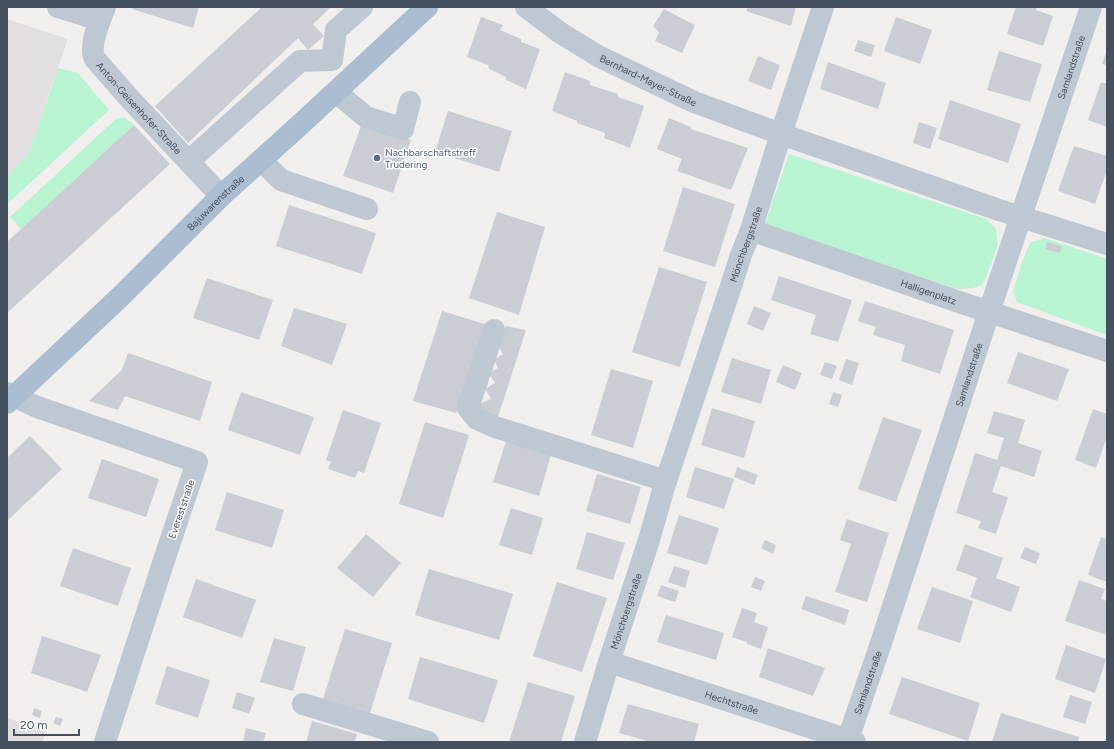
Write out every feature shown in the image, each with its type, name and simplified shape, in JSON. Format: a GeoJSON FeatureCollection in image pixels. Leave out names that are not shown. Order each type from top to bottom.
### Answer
{"type":"FeatureCollection","features":[{"type":"Feature","properties":{"kind":"main road","name":"Bajuwarenstraße"},"geometry":{"type":"LineString","coordinates":[[9,397],[120,297],[221,196],[427,7]]}},
{"type":"Feature","properties":{"kind":"street"},"geometry":{"type":"LineString","coordinates":[[58,7],[103,14]]}},
{"type":"Feature","properties":{"kind":"street"},"geometry":{"type":"LineString","coordinates":[[189,161],[300,61],[332,60],[336,30],[362,7]]}},
{"type":"Feature","properties":{"kind":"street","name":"Bernhard-Mayer-Straße"},"geometry":{"type":"LineString","coordinates":[[526,7],[559,32],[598,56],[694,102],[781,134]]}},
{"type":"Feature","properties":{"kind":"street","name":"Mönchbergstraße"},"geometry":{"type":"LineString","coordinates":[[585,742],[609,662],[649,540],[666,481],[741,255],[751,230],[823,7]]}},
{"type":"Feature","properties":{"kind":"street","name":"Samlandstraße"},"geometry":{"type":"LineString","coordinates":[[850,741],[1091,7]]}},
{"type":"Feature","properties":{"kind":"street","name":"Anton-Geisenhofer-Straße"},"geometry":{"type":"LineString","coordinates":[[103,14],[93,43],[92,52],[95,59],[130,99],[221,196]]}},
{"type":"Feature","properties":{"kind":"street"},"geometry":{"type":"LineString","coordinates":[[336,92],[366,117],[403,129],[410,102]]}},
{"type":"Feature","properties":{"kind":"street"},"geometry":{"type":"LineString","coordinates":[[781,134],[1021,217],[1107,244]]}},
{"type":"Feature","properties":{"kind":"street"},"geometry":{"type":"LineString","coordinates":[[261,160],[281,180],[367,209]]}},
{"type":"Feature","properties":{"kind":"street","name":"Halligenplatz"},"geometry":{"type":"LineString","coordinates":[[751,230],[1107,351]]}},
{"type":"Feature","properties":{"kind":"street"},"geometry":{"type":"LineString","coordinates":[[494,330],[468,408],[477,420],[666,481]]}},
{"type":"Feature","properties":{"kind":"street","name":"Evereststraße"},"geometry":{"type":"LineString","coordinates":[[9,397],[197,462],[105,742]]}},
{"type":"Feature","properties":{"kind":"street","name":"Hechtstraße"},"geometry":{"type":"LineString","coordinates":[[609,662],[850,741]]}},
{"type":"Feature","properties":{"kind":"street"},"geometry":{"type":"LineString","coordinates":[[303,704],[428,742]]}},
{"type":"Feature","properties":{"kind":"shaded area"},"geometry":{"type":"Polygon","coordinates":[[[7,19],[68,39],[29,153],[7,177],[7,19]]]}},
{"type":"Feature","properties":{"kind":"shaded area"},"geometry":{"type":"Polygon","coordinates":[[[7,718],[46,731],[42,742],[7,742],[7,718]]]}},
{"type":"Feature","properties":{"kind":"green space"},"geometry":{"type":"Polygon","coordinates":[[[58,68],[78,73],[109,110],[7,204],[7,177],[29,153],[58,68]]]}},
{"type":"Feature","properties":{"kind":"green space"},"geometry":{"type":"Polygon","coordinates":[[[117,118],[125,118],[134,125],[21,229],[10,217],[117,118]]]}},
{"type":"Feature","properties":{"kind":"green space"},"geometry":{"type":"Polygon","coordinates":[[[789,154],[986,219],[996,229],[998,245],[982,285],[973,288],[957,289],[765,224],[789,154]]]}},
{"type":"Feature","properties":{"kind":"green space"},"geometry":{"type":"Polygon","coordinates":[[[1044,238],[1107,259],[1107,335],[1017,302],[1013,291],[1030,243],[1044,238]]]}},
{"type":"Feature","properties":{"kind":"building"},"geometry":{"type":"Polygon","coordinates":[[[133,7],[199,7],[193,28],[132,9],[133,7]]]}},
{"type":"Feature","properties":{"kind":"building"},"geometry":{"type":"Polygon","coordinates":[[[262,7],[331,7],[313,24],[324,36],[308,50],[298,38],[188,143],[155,106],[262,7]]]}},
{"type":"Feature","properties":{"kind":"building"},"geometry":{"type":"Polygon","coordinates":[[[748,7],[796,7],[791,26],[746,11],[748,7]]]}},
{"type":"Feature","properties":{"kind":"building"},"geometry":{"type":"Polygon","coordinates":[[[1016,7],[1037,7],[1036,10],[1053,16],[1043,46],[1007,34],[1016,7]]]}},
{"type":"Feature","properties":{"kind":"building"},"geometry":{"type":"Polygon","coordinates":[[[664,9],[695,25],[682,53],[655,41],[659,32],[653,26],[664,9]]]}},
{"type":"Feature","properties":{"kind":"building"},"geometry":{"type":"Polygon","coordinates":[[[481,17],[503,25],[500,30],[521,39],[521,42],[540,49],[526,89],[506,80],[506,77],[489,69],[488,65],[467,57],[481,17]]]}},
{"type":"Feature","properties":{"kind":"building"},"geometry":{"type":"Polygon","coordinates":[[[896,17],[932,30],[920,64],[884,51],[896,17]]]}},
{"type":"Feature","properties":{"kind":"building"},"geometry":{"type":"Polygon","coordinates":[[[858,40],[875,45],[871,57],[854,51],[858,40]]]}},
{"type":"Feature","properties":{"kind":"building"},"geometry":{"type":"Polygon","coordinates":[[[1107,50],[1107,65],[1102,64],[1107,50]]]}},
{"type":"Feature","properties":{"kind":"building"},"geometry":{"type":"Polygon","coordinates":[[[999,51],[1042,64],[1030,102],[987,90],[999,51]]]}},
{"type":"Feature","properties":{"kind":"building"},"geometry":{"type":"Polygon","coordinates":[[[758,56],[780,65],[771,90],[748,81],[758,56]]]}},
{"type":"Feature","properties":{"kind":"building"},"geometry":{"type":"Polygon","coordinates":[[[828,62],[886,83],[878,109],[820,89],[828,62]]]}},
{"type":"Feature","properties":{"kind":"building"},"geometry":{"type":"Polygon","coordinates":[[[565,72],[590,81],[590,85],[618,94],[618,97],[644,106],[630,148],[604,138],[605,133],[577,123],[577,121],[552,111],[565,72]]]}},
{"type":"Feature","properties":{"kind":"building"},"geometry":{"type":"Polygon","coordinates":[[[1101,82],[1107,84],[1107,127],[1088,120],[1101,82]]]}},
{"type":"Feature","properties":{"kind":"building"},"geometry":{"type":"Polygon","coordinates":[[[950,100],[1021,124],[1008,163],[938,139],[950,100]]]}},
{"type":"Feature","properties":{"kind":"building"},"geometry":{"type":"Polygon","coordinates":[[[448,111],[512,131],[499,172],[435,152],[448,111]]]}},
{"type":"Feature","properties":{"kind":"building"},"geometry":{"type":"Polygon","coordinates":[[[669,118],[691,127],[691,129],[748,148],[731,190],[677,171],[682,159],[657,149],[669,118]]]}},
{"type":"Feature","properties":{"kind":"building"},"geometry":{"type":"Polygon","coordinates":[[[919,122],[937,128],[930,149],[913,143],[919,122]]]}},
{"type":"Feature","properties":{"kind":"building","name":"Nachbarschaftstreff Trudering"},"geometry":{"type":"Polygon","coordinates":[[[362,123],[411,140],[393,193],[343,176],[362,123]]]}},
{"type":"Feature","properties":{"kind":"building"},"geometry":{"type":"Polygon","coordinates":[[[134,125],[170,164],[7,313],[7,242],[134,125]]]}},
{"type":"Feature","properties":{"kind":"building"},"geometry":{"type":"Polygon","coordinates":[[[1074,146],[1107,156],[1107,170],[1095,204],[1058,191],[1074,146]]]}},
{"type":"Feature","properties":{"kind":"building"},"geometry":{"type":"Polygon","coordinates":[[[683,187],[735,204],[715,267],[663,251],[683,187]]]}},
{"type":"Feature","properties":{"kind":"building"},"geometry":{"type":"Polygon","coordinates":[[[289,205],[376,233],[362,274],[276,246],[289,205]]]}},
{"type":"Feature","properties":{"kind":"building"},"geometry":{"type":"Polygon","coordinates":[[[497,212],[545,227],[519,315],[469,298],[497,212]]]}},
{"type":"Feature","properties":{"kind":"building"},"geometry":{"type":"Polygon","coordinates":[[[1047,242],[1062,246],[1060,253],[1045,249],[1047,242]]]}},
{"type":"Feature","properties":{"kind":"building"},"geometry":{"type":"Polygon","coordinates":[[[659,267],[707,282],[680,367],[632,352],[659,267]]]}},
{"type":"Feature","properties":{"kind":"building"},"geometry":{"type":"Polygon","coordinates":[[[779,276],[852,300],[838,342],[810,334],[816,315],[771,300],[779,276]]]}},
{"type":"Feature","properties":{"kind":"building"},"geometry":{"type":"Polygon","coordinates":[[[207,278],[273,300],[259,340],[193,318],[207,278]]]}},
{"type":"Feature","properties":{"kind":"building"},"geometry":{"type":"Polygon","coordinates":[[[865,301],[954,330],[940,374],[901,361],[905,345],[873,335],[876,327],[858,321],[865,301]]]}},
{"type":"Feature","properties":{"kind":"building"},"geometry":{"type":"Polygon","coordinates":[[[754,306],[771,313],[763,331],[747,324],[754,306]]]}},
{"type":"Feature","properties":{"kind":"building"},"geometry":{"type":"Polygon","coordinates":[[[294,308],[347,324],[332,365],[281,346],[294,308]]]}},
{"type":"Feature","properties":{"kind":"building"},"geometry":{"type":"Polygon","coordinates":[[[442,311],[485,324],[456,413],[413,401],[442,311]]]}},
{"type":"Feature","properties":{"kind":"building"},"geometry":{"type":"Polygon","coordinates":[[[506,326],[526,330],[498,417],[485,414],[479,404],[491,399],[485,389],[495,383],[489,373],[498,368],[494,360],[503,354],[498,346],[506,326]]]}},
{"type":"Feature","properties":{"kind":"building"},"geometry":{"type":"Polygon","coordinates":[[[1018,352],[1069,369],[1057,401],[1007,383],[1018,352]]]}},
{"type":"Feature","properties":{"kind":"building"},"geometry":{"type":"Polygon","coordinates":[[[128,353],[212,382],[200,421],[125,396],[118,410],[89,401],[122,370],[128,353]]]}},
{"type":"Feature","properties":{"kind":"building"},"geometry":{"type":"Polygon","coordinates":[[[732,358],[771,370],[761,404],[721,392],[732,358]]]}},
{"type":"Feature","properties":{"kind":"building"},"geometry":{"type":"Polygon","coordinates":[[[846,359],[859,363],[852,385],[839,380],[846,359]]]}},
{"type":"Feature","properties":{"kind":"building"},"geometry":{"type":"Polygon","coordinates":[[[825,362],[837,366],[832,379],[820,375],[825,362]]]}},
{"type":"Feature","properties":{"kind":"building"},"geometry":{"type":"Polygon","coordinates":[[[783,365],[802,373],[795,390],[776,382],[783,365]]]}},
{"type":"Feature","properties":{"kind":"building"},"geometry":{"type":"Polygon","coordinates":[[[611,369],[653,381],[633,448],[591,435],[611,369]]]}},
{"type":"Feature","properties":{"kind":"building"},"geometry":{"type":"Polygon","coordinates":[[[241,392],[314,417],[300,455],[228,430],[241,392]]]}},
{"type":"Feature","properties":{"kind":"building"},"geometry":{"type":"Polygon","coordinates":[[[833,392],[842,395],[838,407],[829,404],[833,392]]]}},
{"type":"Feature","properties":{"kind":"building"},"geometry":{"type":"Polygon","coordinates":[[[712,408],[755,421],[744,458],[701,445],[712,408]]]}},
{"type":"Feature","properties":{"kind":"building"},"geometry":{"type":"Polygon","coordinates":[[[1093,409],[1107,414],[1107,437],[1096,468],[1075,460],[1093,409]]]}},
{"type":"Feature","properties":{"kind":"building"},"geometry":{"type":"Polygon","coordinates":[[[343,410],[381,423],[364,473],[358,471],[355,478],[328,469],[331,462],[326,460],[343,410]]]}},
{"type":"Feature","properties":{"kind":"building"},"geometry":{"type":"Polygon","coordinates":[[[994,411],[1025,420],[1018,443],[1042,451],[1034,477],[1001,466],[992,492],[1008,497],[996,534],[978,528],[981,521],[956,513],[975,453],[997,460],[1004,438],[987,433],[994,411]]]}},
{"type":"Feature","properties":{"kind":"building"},"geometry":{"type":"Polygon","coordinates":[[[883,417],[922,430],[896,502],[858,489],[883,417]]]}},
{"type":"Feature","properties":{"kind":"building"},"geometry":{"type":"Polygon","coordinates":[[[425,422],[469,435],[443,518],[399,504],[425,422]]]}},
{"type":"Feature","properties":{"kind":"building"},"geometry":{"type":"Polygon","coordinates":[[[30,436],[62,469],[7,521],[7,458],[30,436]]]}},
{"type":"Feature","properties":{"kind":"building"},"geometry":{"type":"Polygon","coordinates":[[[506,441],[551,455],[539,496],[493,482],[506,441]]]}},
{"type":"Feature","properties":{"kind":"building"},"geometry":{"type":"Polygon","coordinates":[[[102,459],[159,479],[146,517],[88,498],[102,459]]]}},
{"type":"Feature","properties":{"kind":"building"},"geometry":{"type":"Polygon","coordinates":[[[695,467],[734,479],[724,509],[686,497],[695,467]]]}},
{"type":"Feature","properties":{"kind":"building"},"geometry":{"type":"Polygon","coordinates":[[[737,467],[758,475],[754,485],[734,477],[737,467]]]}},
{"type":"Feature","properties":{"kind":"building"},"geometry":{"type":"Polygon","coordinates":[[[597,474],[641,487],[630,524],[586,511],[597,474]]]}},
{"type":"Feature","properties":{"kind":"building"},"geometry":{"type":"Polygon","coordinates":[[[227,492],[284,510],[272,548],[215,530],[227,492]]]}},
{"type":"Feature","properties":{"kind":"building"},"geometry":{"type":"Polygon","coordinates":[[[511,508],[543,518],[532,555],[499,545],[511,508]]]}},
{"type":"Feature","properties":{"kind":"building"},"geometry":{"type":"Polygon","coordinates":[[[679,515],[719,528],[707,565],[667,553],[679,515]]]}},
{"type":"Feature","properties":{"kind":"building"},"geometry":{"type":"Polygon","coordinates":[[[847,519],[889,533],[867,602],[835,592],[851,544],[840,540],[847,519]]]}},
{"type":"Feature","properties":{"kind":"building"},"geometry":{"type":"Polygon","coordinates":[[[587,532],[625,543],[613,580],[576,569],[587,532]]]}},
{"type":"Feature","properties":{"kind":"building"},"geometry":{"type":"Polygon","coordinates":[[[366,534],[401,563],[373,597],[337,568],[366,534]]]}},
{"type":"Feature","properties":{"kind":"building"},"geometry":{"type":"Polygon","coordinates":[[[1101,537],[1107,539],[1107,582],[1088,575],[1101,537]]]}},
{"type":"Feature","properties":{"kind":"building"},"geometry":{"type":"Polygon","coordinates":[[[765,540],[776,545],[773,554],[761,548],[765,540]]]}},
{"type":"Feature","properties":{"kind":"building"},"geometry":{"type":"Polygon","coordinates":[[[965,544],[1003,558],[996,578],[1020,587],[1011,612],[970,597],[977,578],[956,570],[965,544]]]}},
{"type":"Feature","properties":{"kind":"building"},"geometry":{"type":"Polygon","coordinates":[[[1025,547],[1040,553],[1036,564],[1020,558],[1025,547]]]}},
{"type":"Feature","properties":{"kind":"building"},"geometry":{"type":"Polygon","coordinates":[[[73,548],[131,568],[118,606],[60,586],[73,548]]]}},
{"type":"Feature","properties":{"kind":"building"},"geometry":{"type":"Polygon","coordinates":[[[674,566],[690,571],[685,588],[668,582],[674,566]]]}},
{"type":"Feature","properties":{"kind":"building"},"geometry":{"type":"Polygon","coordinates":[[[429,569],[513,594],[499,640],[415,615],[429,569]]]}},
{"type":"Feature","properties":{"kind":"building"},"geometry":{"type":"Polygon","coordinates":[[[755,577],[765,581],[761,591],[751,587],[755,577]]]}},
{"type":"Feature","properties":{"kind":"building"},"geometry":{"type":"Polygon","coordinates":[[[196,579],[256,600],[242,638],[183,617],[196,579]]]}},
{"type":"Feature","properties":{"kind":"building"},"geometry":{"type":"Polygon","coordinates":[[[1079,580],[1105,589],[1101,599],[1107,601],[1107,635],[1065,621],[1079,580]]]}},
{"type":"Feature","properties":{"kind":"building"},"geometry":{"type":"Polygon","coordinates":[[[557,582],[607,598],[582,672],[533,656],[557,582]]]}},
{"type":"Feature","properties":{"kind":"building"},"geometry":{"type":"Polygon","coordinates":[[[661,585],[679,591],[675,602],[657,596],[661,585]]]}},
{"type":"Feature","properties":{"kind":"building"},"geometry":{"type":"Polygon","coordinates":[[[932,587],[973,601],[960,643],[917,629],[932,587]]]}},
{"type":"Feature","properties":{"kind":"building"},"geometry":{"type":"Polygon","coordinates":[[[806,596],[849,610],[845,625],[801,609],[806,596]]]}},
{"type":"Feature","properties":{"kind":"building"},"geometry":{"type":"Polygon","coordinates":[[[742,608],[757,613],[754,622],[768,627],[761,649],[732,637],[742,608]]]}},
{"type":"Feature","properties":{"kind":"building"},"geometry":{"type":"Polygon","coordinates":[[[666,615],[724,633],[716,660],[657,642],[666,615]]]}},
{"type":"Feature","properties":{"kind":"building"},"geometry":{"type":"Polygon","coordinates":[[[345,629],[392,643],[369,716],[322,702],[345,629]]]}},
{"type":"Feature","properties":{"kind":"building"},"geometry":{"type":"Polygon","coordinates":[[[42,636],[101,655],[87,692],[31,673],[42,636]]]}},
{"type":"Feature","properties":{"kind":"building"},"geometry":{"type":"Polygon","coordinates":[[[274,638],[306,647],[293,691],[260,682],[274,638]]]}},
{"type":"Feature","properties":{"kind":"building"},"geometry":{"type":"Polygon","coordinates":[[[1066,645],[1106,659],[1095,693],[1055,679],[1066,645]]]}},
{"type":"Feature","properties":{"kind":"building"},"geometry":{"type":"Polygon","coordinates":[[[768,648],[825,668],[813,696],[759,677],[768,648]]]}},
{"type":"Feature","properties":{"kind":"building"},"geometry":{"type":"Polygon","coordinates":[[[420,657],[498,680],[484,723],[408,699],[420,657]]]}},
{"type":"Feature","properties":{"kind":"building"},"geometry":{"type":"Polygon","coordinates":[[[167,666],[210,680],[198,718],[155,704],[167,666]]]}},
{"type":"Feature","properties":{"kind":"building"},"geometry":{"type":"Polygon","coordinates":[[[902,677],[980,703],[968,741],[889,714],[902,677]]]}},
{"type":"Feature","properties":{"kind":"building"},"geometry":{"type":"Polygon","coordinates":[[[528,682],[575,696],[561,742],[509,742],[528,682]]]}},
{"type":"Feature","properties":{"kind":"building"},"geometry":{"type":"Polygon","coordinates":[[[237,692],[255,698],[249,714],[232,708],[237,692]]]}},
{"type":"Feature","properties":{"kind":"building"},"geometry":{"type":"Polygon","coordinates":[[[1070,695],[1092,702],[1085,724],[1063,717],[1070,695]]]}},
{"type":"Feature","properties":{"kind":"building"},"geometry":{"type":"Polygon","coordinates":[[[628,704],[699,724],[694,742],[651,742],[619,733],[628,704]]]}},
{"type":"Feature","properties":{"kind":"building"},"geometry":{"type":"Polygon","coordinates":[[[34,708],[42,711],[40,718],[32,715],[34,708]]]}},
{"type":"Feature","properties":{"kind":"building"},"geometry":{"type":"Polygon","coordinates":[[[1001,713],[1079,737],[1078,742],[992,742],[1001,713]]]}},
{"type":"Feature","properties":{"kind":"building"},"geometry":{"type":"Polygon","coordinates":[[[56,717],[63,719],[60,726],[53,723],[56,717]]]}},
{"type":"Feature","properties":{"kind":"building"},"geometry":{"type":"Polygon","coordinates":[[[312,721],[357,734],[355,742],[306,742],[312,721]]]}},
{"type":"Feature","properties":{"kind":"building"},"geometry":{"type":"Polygon","coordinates":[[[246,728],[266,733],[263,742],[243,742],[246,728]]]}},
{"type":"Feature","properties":{"kind":"place","name":"Nachbarschaftstreff Trudering"},"geometry":{"type":"Point","coordinates":[377,158]}}]}
